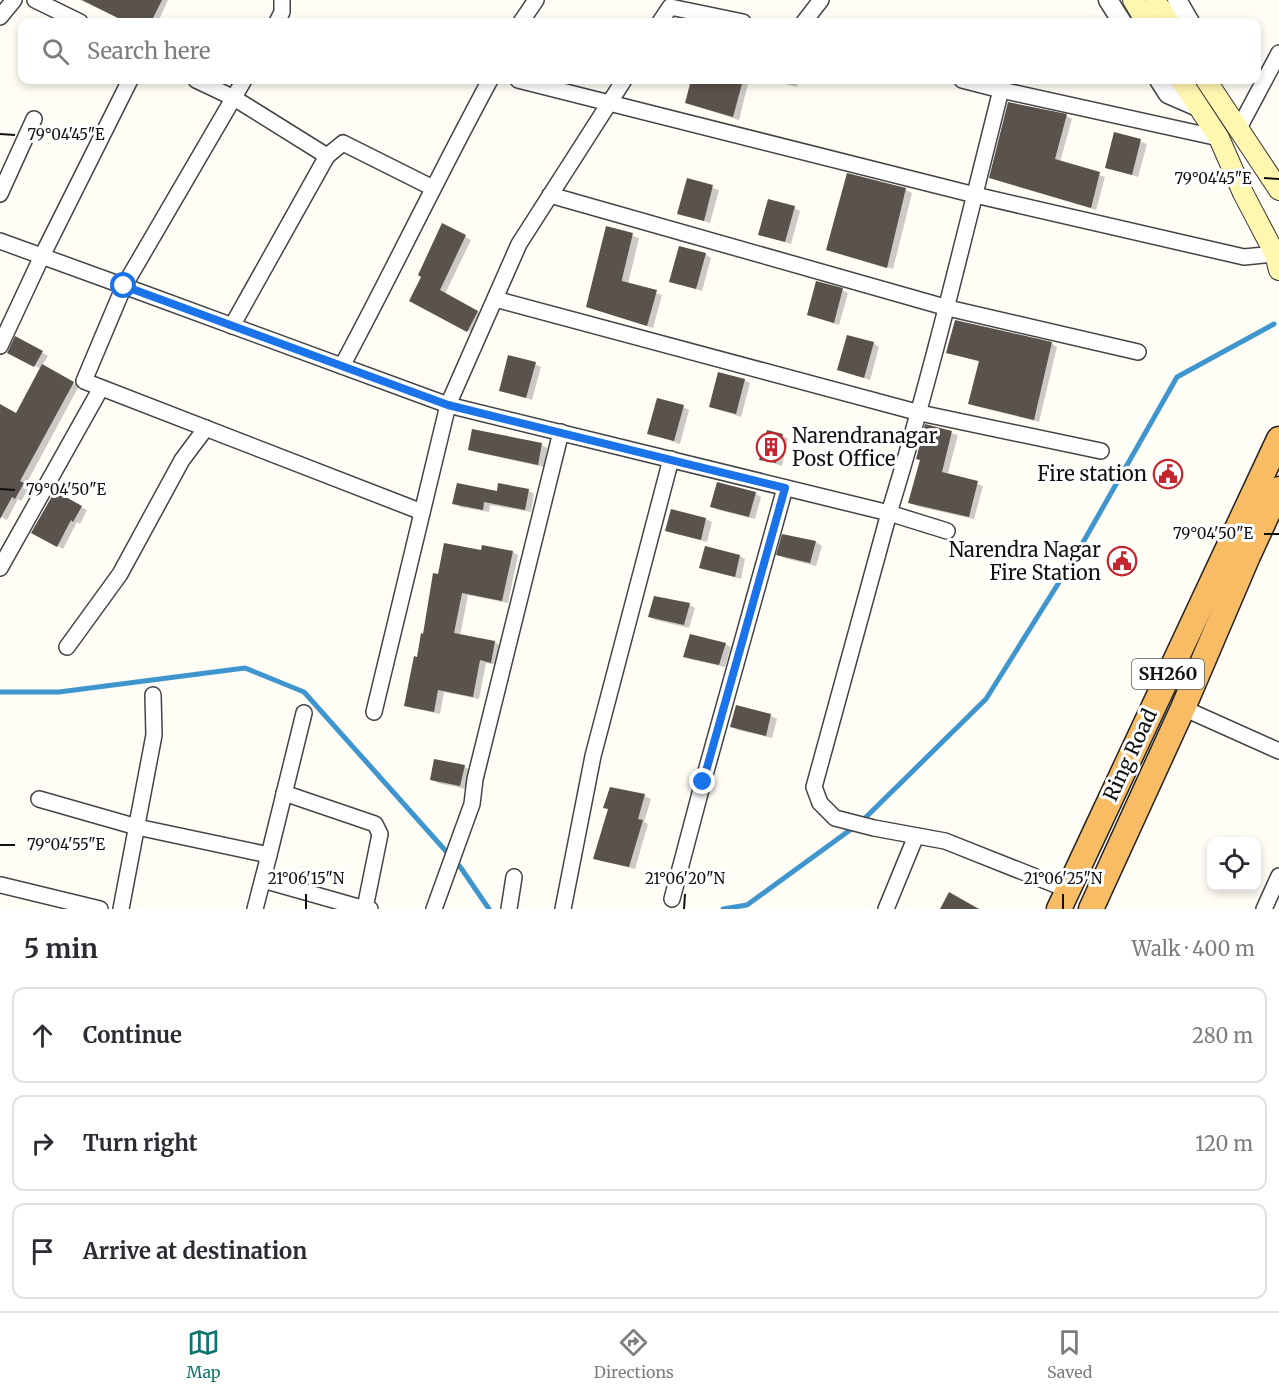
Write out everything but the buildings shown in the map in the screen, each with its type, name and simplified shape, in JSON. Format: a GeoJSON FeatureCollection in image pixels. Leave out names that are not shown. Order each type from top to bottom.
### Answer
{"type":"FeatureCollection","features":[{"type":"Feature","properties":{"kind":"highway","name":"Ring Road"},"geometry":{"type":"LineString","coordinates":[[1063,899],[1279,439]]}},
{"type":"Feature","properties":{"kind":"highway","name":"Ring Road"},"geometry":{"type":"LineString","coordinates":[[1090,909],[1183,708],[1279,489]]}},
{"type":"Feature","properties":{"kind":"main road"},"geometry":{"type":"LineString","coordinates":[[1132,0],[1143,18]]}},
{"type":"Feature","properties":{"kind":"main road"},"geometry":{"type":"LineString","coordinates":[[1155,0],[1167,18]]}},
{"type":"Feature","properties":{"kind":"main road"},"geometry":{"type":"LineString","coordinates":[[1183,84],[1219,138],[1243,193],[1278,260]]}},
{"type":"Feature","properties":{"kind":"main road"},"geometry":{"type":"LineString","coordinates":[[1209,84],[1279,190]]}},
{"type":"Feature","properties":{"kind":"main road"},"geometry":{"type":"LineString","coordinates":[[1259,159],[1279,163]]}},
{"type":"Feature","properties":{"kind":"street"},"geometry":{"type":"LineString","coordinates":[[0,17],[14,0]]}},
{"type":"Feature","properties":{"kind":"street"},"geometry":{"type":"LineString","coordinates":[[35,0],[72,18]]}},
{"type":"Feature","properties":{"kind":"street"},"geometry":{"type":"LineString","coordinates":[[279,18],[282,12],[282,0]]}},
{"type":"Feature","properties":{"kind":"street"},"geometry":{"type":"LineString","coordinates":[[524,18],[536,0]]}},
{"type":"Feature","properties":{"kind":"street"},"geometry":{"type":"LineString","coordinates":[[807,18],[821,0]]}},
{"type":"Feature","properties":{"kind":"street"},"geometry":{"type":"LineString","coordinates":[[1108,0],[1119,18]]}},
{"type":"Feature","properties":{"kind":"street"},"geometry":{"type":"LineString","coordinates":[[1177,0],[1188,18]]}},
{"type":"Feature","properties":{"kind":"street"},"geometry":{"type":"LineString","coordinates":[[663,18],[673,3],[728,18]]}},
{"type":"Feature","properties":{"kind":"street"},"geometry":{"type":"LineString","coordinates":[[1239,128],[1279,53]]}},
{"type":"Feature","properties":{"kind":"street"},"geometry":{"type":"LineString","coordinates":[[0,346],[128,84]]}},
{"type":"Feature","properties":{"kind":"street"},"geometry":{"type":"LineString","coordinates":[[204,84],[234,98],[327,156]]}},
{"type":"Feature","properties":{"kind":"street"},"geometry":{"type":"LineString","coordinates":[[242,84],[124,286],[84,381],[422,512]]}},
{"type":"Feature","properties":{"kind":"street"},"geometry":{"type":"LineString","coordinates":[[342,366],[488,84]]}},
{"type":"Feature","properties":{"kind":"street"},"geometry":{"type":"LineString","coordinates":[[534,84],[975,195],[1244,257],[1278,260]]}},
{"type":"Feature","properties":{"kind":"street"},"geometry":{"type":"LineString","coordinates":[[374,712],[448,405],[519,244],[621,84]]}},
{"type":"Feature","properties":{"kind":"street"},"geometry":{"type":"LineString","coordinates":[[978,84],[1219,138]]}},
{"type":"Feature","properties":{"kind":"street"},"geometry":{"type":"LineString","coordinates":[[1162,84],[1168,94],[1198,107]]}},
{"type":"Feature","properties":{"kind":"street"},"geometry":{"type":"LineString","coordinates":[[1001,90],[920,413],[889,513],[814,787],[820,803],[835,818],[873,828],[945,841],[1063,899]]}},
{"type":"Feature","properties":{"kind":"street"},"geometry":{"type":"LineString","coordinates":[[0,194],[34,119]]}},
{"type":"Feature","properties":{"kind":"street"},"geometry":{"type":"LineString","coordinates":[[232,326],[327,156],[343,143],[433,188]]}},
{"type":"Feature","properties":{"kind":"street"},"geometry":{"type":"LineString","coordinates":[[550,195],[948,308],[1138,352]]}},
{"type":"Feature","properties":{"kind":"street"},"geometry":{"type":"LineString","coordinates":[[0,240],[448,405],[889,513],[947,531]]}},
{"type":"Feature","properties":{"kind":"street"},"geometry":{"type":"LineString","coordinates":[[495,299],[920,413],[1101,451]]}},
{"type":"Feature","properties":{"kind":"street"},"geometry":{"type":"LineString","coordinates":[[0,568],[101,388]]}},
{"type":"Feature","properties":{"kind":"street"},"geometry":{"type":"LineString","coordinates":[[68,647],[120,574],[182,460],[206,428]]}},
{"type":"Feature","properties":{"kind":"street"},"geometry":{"type":"LineString","coordinates":[[434,909],[472,804],[475,779],[561,432]]}},
{"type":"Feature","properties":{"kind":"street"},"geometry":{"type":"LineString","coordinates":[[563,909],[593,756],[671,459]]}},
{"type":"Feature","properties":{"kind":"street"},"geometry":{"type":"LineString","coordinates":[[672,899],[785,488]]}},
{"type":"Feature","properties":{"kind":"street"},"geometry":{"type":"LineString","coordinates":[[121,909],[154,735],[153,695]]}},
{"type":"Feature","properties":{"kind":"street"},"geometry":{"type":"LineString","coordinates":[[1183,708],[1279,751]]}},
{"type":"Feature","properties":{"kind":"street"},"geometry":{"type":"LineString","coordinates":[[255,909],[304,713]]}},
{"type":"Feature","properties":{"kind":"street"},"geometry":{"type":"LineString","coordinates":[[263,880],[367,909],[380,834],[375,824],[284,793]]}},
{"type":"Feature","properties":{"kind":"street"},"geometry":{"type":"LineString","coordinates":[[39,799],[138,827],[269,855]]}},
{"type":"Feature","properties":{"kind":"street"},"geometry":{"type":"LineString","coordinates":[[886,909],[916,836]]}},
{"type":"Feature","properties":{"kind":"street"},"geometry":{"type":"LineString","coordinates":[[1264,909],[1279,876]]}},
{"type":"Feature","properties":{"kind":"street"},"geometry":{"type":"LineString","coordinates":[[509,909],[514,877]]}},
{"type":"Feature","properties":{"kind":"street"},"geometry":{"type":"LineString","coordinates":[[1,885],[100,909]]}},
{"type":"Feature","properties":{"kind":"waterway"},"geometry":{"type":"LineString","coordinates":[[723,909],[747,905],[861,822],[986,699],[1073,560],[1177,377],[1274,324]]}},
{"type":"Feature","properties":{"kind":"waterway"},"geometry":{"type":"LineString","coordinates":[[0,692],[59,692],[245,668],[304,692],[461,868],[489,909]]}},
{"type":"Feature","properties":{"kind":"place","name":"Narendranagar Post Office"},"geometry":{"type":"Point","coordinates":[771,447]}},
{"type":"Feature","properties":{"kind":"place","name":"Fire station"},"geometry":{"type":"Point","coordinates":[1168,474]}},
{"type":"Feature","properties":{"kind":"place","name":"Narendra Nagar Fire Station"},"geometry":{"type":"Point","coordinates":[1122,561]}},
{"type":"Feature","properties":{"kind":"route"},"geometry":{"type":"LineString","coordinates":[[124,286],[448,405],[785,488],[703,782]]}}]}
